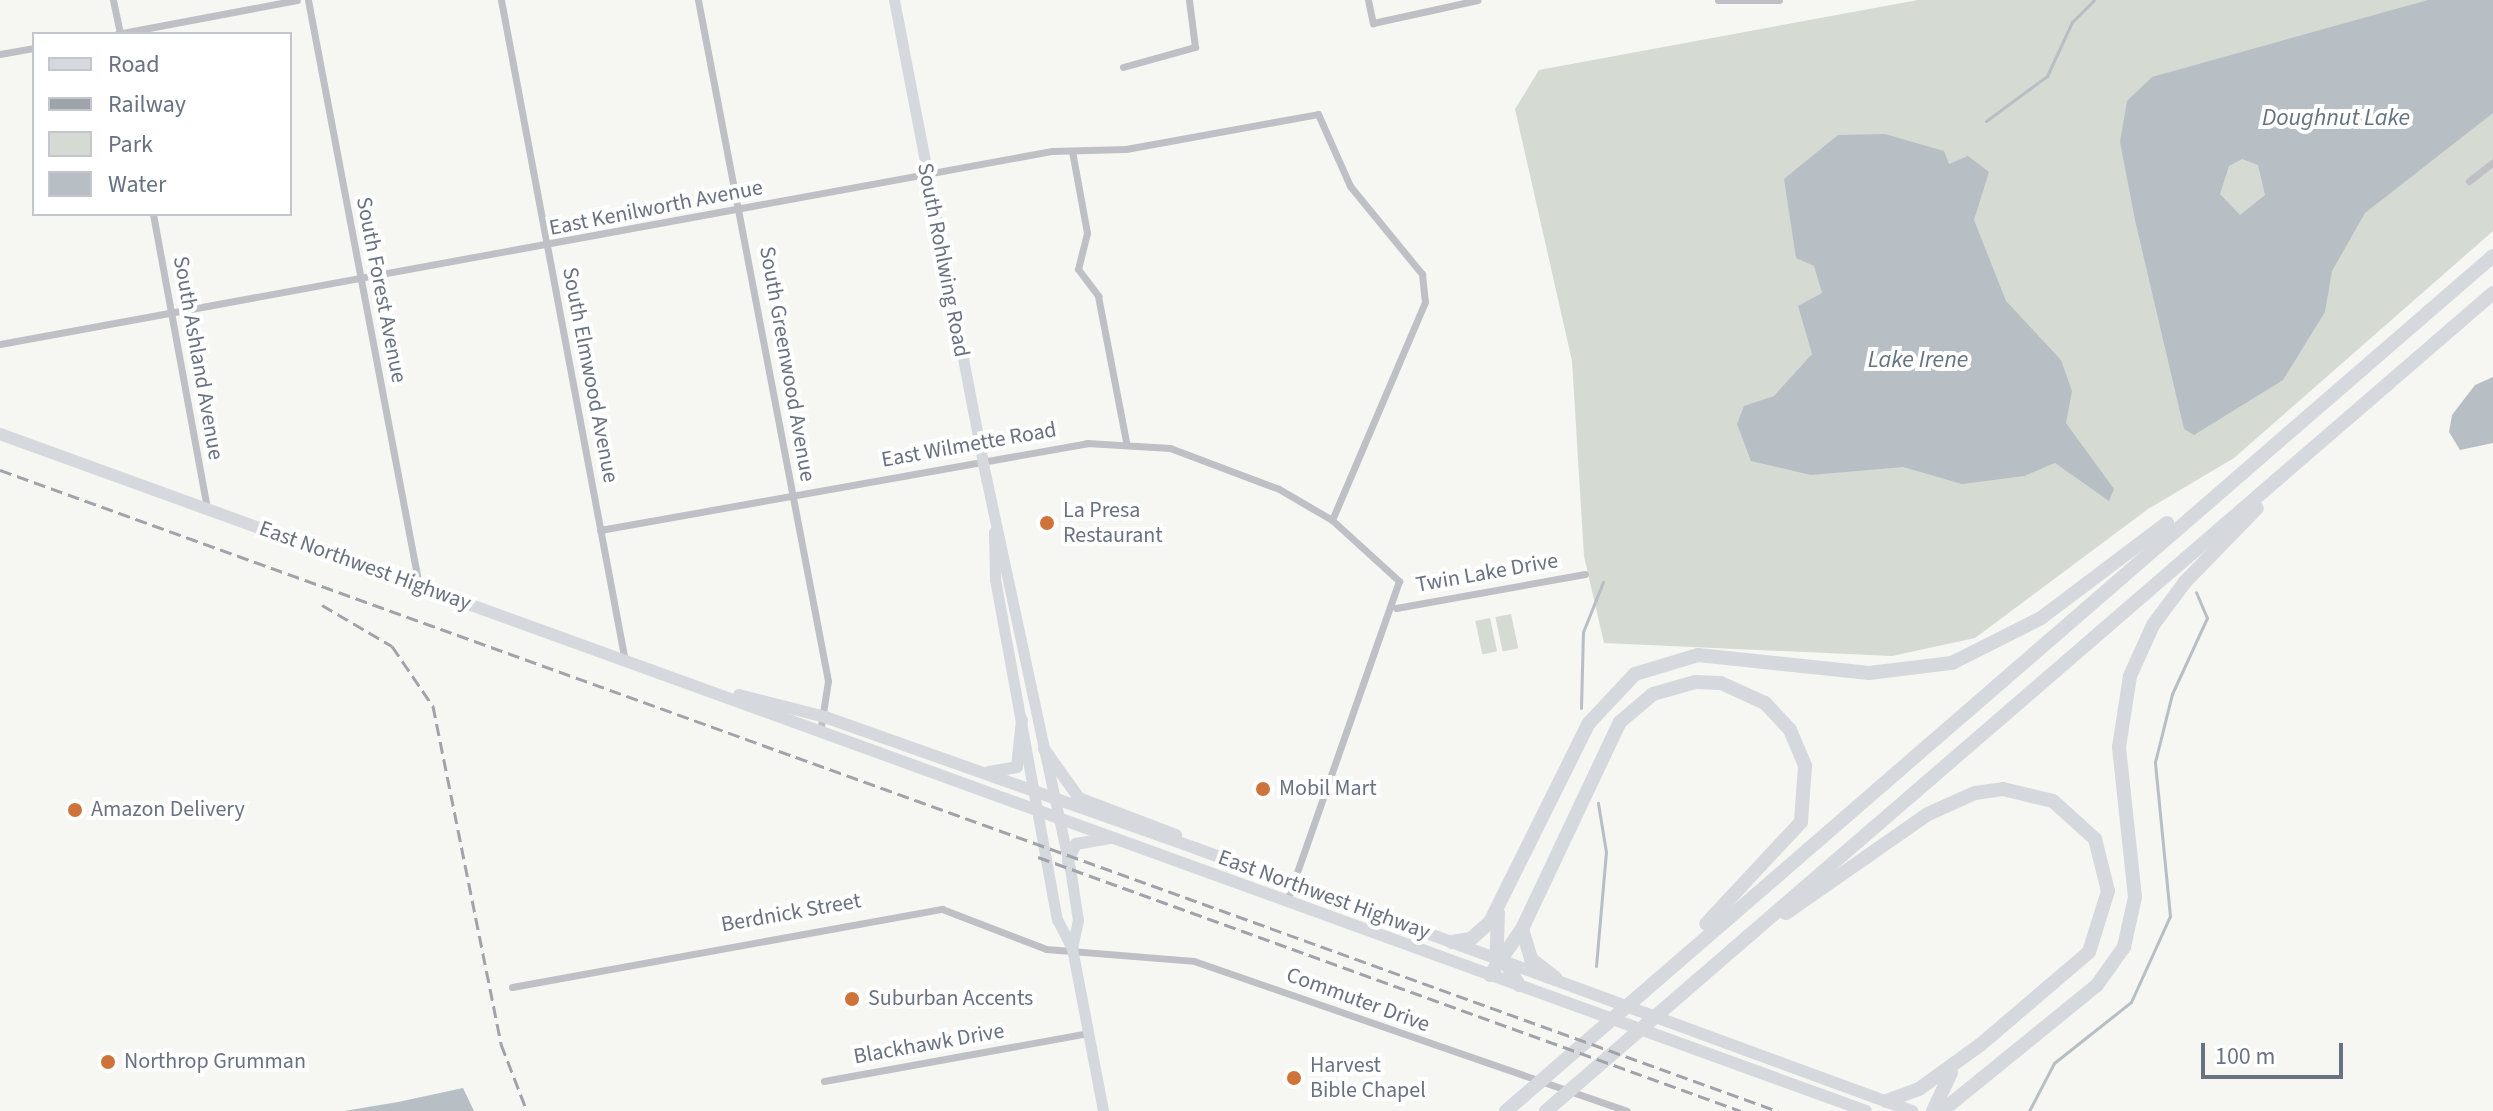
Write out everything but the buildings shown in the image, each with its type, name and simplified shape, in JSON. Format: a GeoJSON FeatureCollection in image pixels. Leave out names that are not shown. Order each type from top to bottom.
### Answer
{"type":"FeatureCollection","features":[{"type":"Feature","properties":{"kind":"highway"},"geometry":{"type":"LineString","coordinates":[[1506,1111],[1684,952],[2493,256]]}},
{"type":"Feature","properties":{"kind":"highway"},"geometry":{"type":"LineString","coordinates":[[1546,1111],[1691,982],[2493,293]]}},
{"type":"Feature","properties":{"kind":"highway"},"geometry":{"type":"LineString","coordinates":[[1942,1111],[2097,985],[2124,947],[2135,897],[2120,722],[2153,625],[2199,566],[2352,415]]}},
{"type":"Feature","properties":{"kind":"highway"},"geometry":{"type":"LineString","coordinates":[[1452,942],[1479,935],[1500,905],[1589,723],[1635,674],[1698,655],[1897,673],[1978,653],[2041,618],[2273,443]]}},
{"type":"Feature","properties":{"kind":"highway"},"geometry":{"type":"LineString","coordinates":[[1490,975],[1522,929],[1620,722],[1653,694],[1721,683],[1765,703],[1790,730],[1805,766],[1805,807],[1776,856],[1684,952]]}},
{"type":"Feature","properties":{"kind":"highway"},"geometry":{"type":"LineString","coordinates":[[1720,959],[1928,814],[1975,793],[2037,795],[2095,839],[2106,871],[2104,921],[2075,969],[1919,1089],[1886,1101]]}},
{"type":"Feature","properties":{"kind":"highway"},"geometry":{"type":"LineString","coordinates":[[1500,905],[1495,935],[1502,961],[1519,985]]}},
{"type":"Feature","properties":{"kind":"highway"},"geometry":{"type":"LineString","coordinates":[[1522,929],[1531,959],[1555,978]]}},
{"type":"Feature","properties":{"kind":"highway"},"geometry":{"type":"LineString","coordinates":[[1933,1111],[1941,1083],[1980,1045]]}},
{"type":"Feature","properties":{"kind":"highway"},"geometry":{"type":"LineString","coordinates":[[1968,1111],[1969,1091]]}},
{"type":"Feature","properties":{"kind":"main road","name":"East Northwest Highway"},"geometry":{"type":"LineString","coordinates":[[0,434],[625,661],[732,695],[825,717],[975,771],[1129,842],[1866,1111]]}},
{"type":"Feature","properties":{"kind":"main road","name":"East Northwest Highway"},"geometry":{"type":"LineString","coordinates":[[732,695],[819,734],[1039,811],[1055,810],[1195,848],[1912,1111]]}},
{"type":"Feature","properties":{"kind":"main road"},"geometry":{"type":"LineString","coordinates":[[975,771],[1004,774],[1017,767],[1022,720]]}},
{"type":"Feature","properties":{"kind":"main road"},"geometry":{"type":"LineString","coordinates":[[1044,749],[1079,798],[1195,848]]}},
{"type":"Feature","properties":{"kind":"main road"},"geometry":{"type":"LineString","coordinates":[[1068,861],[1089,839],[1129,842]]}},
{"type":"Feature","properties":{"kind":"street"},"geometry":{"type":"LineString","coordinates":[[113,0],[119,32]]}},
{"type":"Feature","properties":{"kind":"street"},"geometry":{"type":"LineString","coordinates":[[129,32],[297,0]]}},
{"type":"Feature","properties":{"kind":"street","name":"South Forest Avenue"},"geometry":{"type":"LineString","coordinates":[[308,0],[419,586]]}},
{"type":"Feature","properties":{"kind":"street","name":"South Elmwood Avenue"},"geometry":{"type":"LineString","coordinates":[[501,0],[625,661]]}},
{"type":"Feature","properties":{"kind":"street","name":"South Greenwood Avenue"},"geometry":{"type":"LineString","coordinates":[[698,0],[741,211],[828,681],[825,717],[819,734]]}},
{"type":"Feature","properties":{"kind":"street","name":"South Rohlwing Road"},"geometry":{"type":"LineString","coordinates":[[894,0],[994,519],[1068,861],[1078,920],[1072,948]]}},
{"type":"Feature","properties":{"kind":"street"},"geometry":{"type":"LineString","coordinates":[[1123,67],[1195,47],[1189,0]]}},
{"type":"Feature","properties":{"kind":"street"},"geometry":{"type":"LineString","coordinates":[[1368,0],[1373,23],[1478,1]]}},
{"type":"Feature","properties":{"kind":"street"},"geometry":{"type":"LineString","coordinates":[[1718,0],[1779,0]]}},
{"type":"Feature","properties":{"kind":"street"},"geometry":{"type":"LineString","coordinates":[[0,54],[32,48]]}},
{"type":"Feature","properties":{"kind":"street","name":"East Kenilworth Avenue"},"geometry":{"type":"LineString","coordinates":[[0,344],[547,247],[927,175],[1072,151],[1126,149],[1318,114],[1350,186],[1422,274],[1425,302],[1332,520]]}},
{"type":"Feature","properties":{"kind":"street"},"geometry":{"type":"LineString","coordinates":[[1072,151],[1087,233],[1078,269],[1098,296],[1126,441]]}},
{"type":"Feature","properties":{"kind":"street"},"geometry":{"type":"LineString","coordinates":[[2469,181],[2493,162]]}},
{"type":"Feature","properties":{"kind":"street","name":"South Ashland Avenue"},"geometry":{"type":"LineString","coordinates":[[153,216],[207,508]]}},
{"type":"Feature","properties":{"kind":"street","name":"East Wilmette Road"},"geometry":{"type":"LineString","coordinates":[[600,530],[982,459],[1126,441],[1249,475],[1332,520],[1399,581],[1396,608]]}},
{"type":"Feature","properties":{"kind":"street","name":"South Rohlwing Road"},"geometry":{"type":"LineString","coordinates":[[994,519],[995,579],[1057,919],[1072,948]]}},
{"type":"Feature","properties":{"kind":"street","name":"Twin Lake Drive"},"geometry":{"type":"LineString","coordinates":[[1396,608],[1585,574]]}},
{"type":"Feature","properties":{"kind":"street"},"geometry":{"type":"LineString","coordinates":[[1287,901],[1396,608]]}},
{"type":"Feature","properties":{"kind":"street","name":"Berdnick Street"},"geometry":{"type":"LineString","coordinates":[[512,987],[920,908],[942,909],[1046,949],[1072,948]]}},
{"type":"Feature","properties":{"kind":"street"},"geometry":{"type":"LineString","coordinates":[[1072,948],[1103,1111]]}},
{"type":"Feature","properties":{"kind":"street","name":"Commuter Drive"},"geometry":{"type":"LineString","coordinates":[[1072,948],[1194,961],[1627,1111]]}},
{"type":"Feature","properties":{"kind":"street","name":"Blackhawk Drive"},"geometry":{"type":"LineString","coordinates":[[824,1081],[1088,1033]]}},
{"type":"Feature","properties":{"kind":"green space"},"geometry":{"type":"Polygon","coordinates":[[[1918,0],[2493,0],[2493,231],[2234,458],[2148,509],[1975,638],[1892,656],[1604,643],[1584,556],[1572,361],[1515,109],[1539,70],[1918,0]]]}},
{"type":"Feature","properties":{"kind":"green space"},"geometry":{"type":"Polygon","coordinates":[[[1511,614],[1518,648],[1503,652],[1495,617],[1511,614]]]}},
{"type":"Feature","properties":{"kind":"green space"},"geometry":{"type":"Polygon","coordinates":[[[1490,618],[1497,651],[1482,654],[1475,621],[1490,618]]]}},
{"type":"Feature","properties":{"kind":"water","name":"Doughnut Lake"},"geometry":{"type":"Polygon","coordinates":[[[2428,0],[2493,0],[2493,113],[2365,213],[2332,271],[2325,312],[2283,380],[2194,435],[2184,429],[2120,142],[2127,101],[2152,77],[2428,0]],[[2242,159],[2229,166],[2220,194],[2240,215],[2265,195],[2258,165],[2242,159]]]}},
{"type":"Feature","properties":{"kind":"water","name":"Lake Irene"},"geometry":{"type":"Polygon","coordinates":[[[1885,134],[1944,151],[1949,164],[1968,156],[1989,172],[1974,220],[2006,301],[2061,360],[2072,391],[2066,423],[2114,489],[2109,501],[2055,463],[2024,476],[1962,484],[1903,467],[1811,475],[1751,461],[1737,424],[1744,406],[1774,396],[1812,354],[1798,306],[1822,293],[1814,266],[1796,258],[1784,179],[1838,135],[1885,134]]]}},
{"type":"Feature","properties":{"kind":"water"},"geometry":{"type":"Polygon","coordinates":[[[2493,377],[2493,443],[2460,450],[2449,432],[2452,415],[2475,385],[2493,377]]]}},
{"type":"Feature","properties":{"kind":"water"},"geometry":{"type":"Polygon","coordinates":[[[463,1088],[474,1111],[344,1111],[398,1102],[463,1088]]]}},
{"type":"Feature","properties":{"kind":"waterway"},"geometry":{"type":"LineString","coordinates":[[1986,121],[2047,76],[2072,22],[2094,0]]}},
{"type":"Feature","properties":{"kind":"waterway"},"geometry":{"type":"LineString","coordinates":[[1581,708],[1583,632],[1603,582]]}},
{"type":"Feature","properties":{"kind":"waterway"},"geometry":{"type":"LineString","coordinates":[[2029,1111],[2054,1063],[2131,1002],[2170,916],[2155,762],[2172,694],[2207,618],[2196,592]]}},
{"type":"Feature","properties":{"kind":"waterway"},"geometry":{"type":"LineString","coordinates":[[1596,966],[1606,852],[1598,803]]}},
{"type":"Feature","properties":{"kind":"railway"},"geometry":{"type":"LineString","coordinates":[[0,470],[1778,1111]]}},
{"type":"Feature","properties":{"kind":"railway"},"geometry":{"type":"LineString","coordinates":[[322,605],[392,646],[433,706],[501,1044],[527,1111]]}},
{"type":"Feature","properties":{"kind":"railway"},"geometry":{"type":"LineString","coordinates":[[1038,857],[1741,1111]]}},
{"type":"Feature","properties":{"kind":"place","name":"La Presa Restaurant"},"geometry":{"type":"Point","coordinates":[1047,523]}},
{"type":"Feature","properties":{"kind":"place","name":"Mobil Mart"},"geometry":{"type":"Point","coordinates":[1263,789]}},
{"type":"Feature","properties":{"kind":"place","name":"Amazon Delivery"},"geometry":{"type":"Point","coordinates":[75,810]}},
{"type":"Feature","properties":{"kind":"place","name":"Suburban Accents"},"geometry":{"type":"Point","coordinates":[852,999]}},
{"type":"Feature","properties":{"kind":"place","name":"Northrop Grumman"},"geometry":{"type":"Point","coordinates":[108,1062]}},
{"type":"Feature","properties":{"kind":"place","name":"Harvest Bible Chapel"},"geometry":{"type":"Point","coordinates":[1294,1078]}}]}
